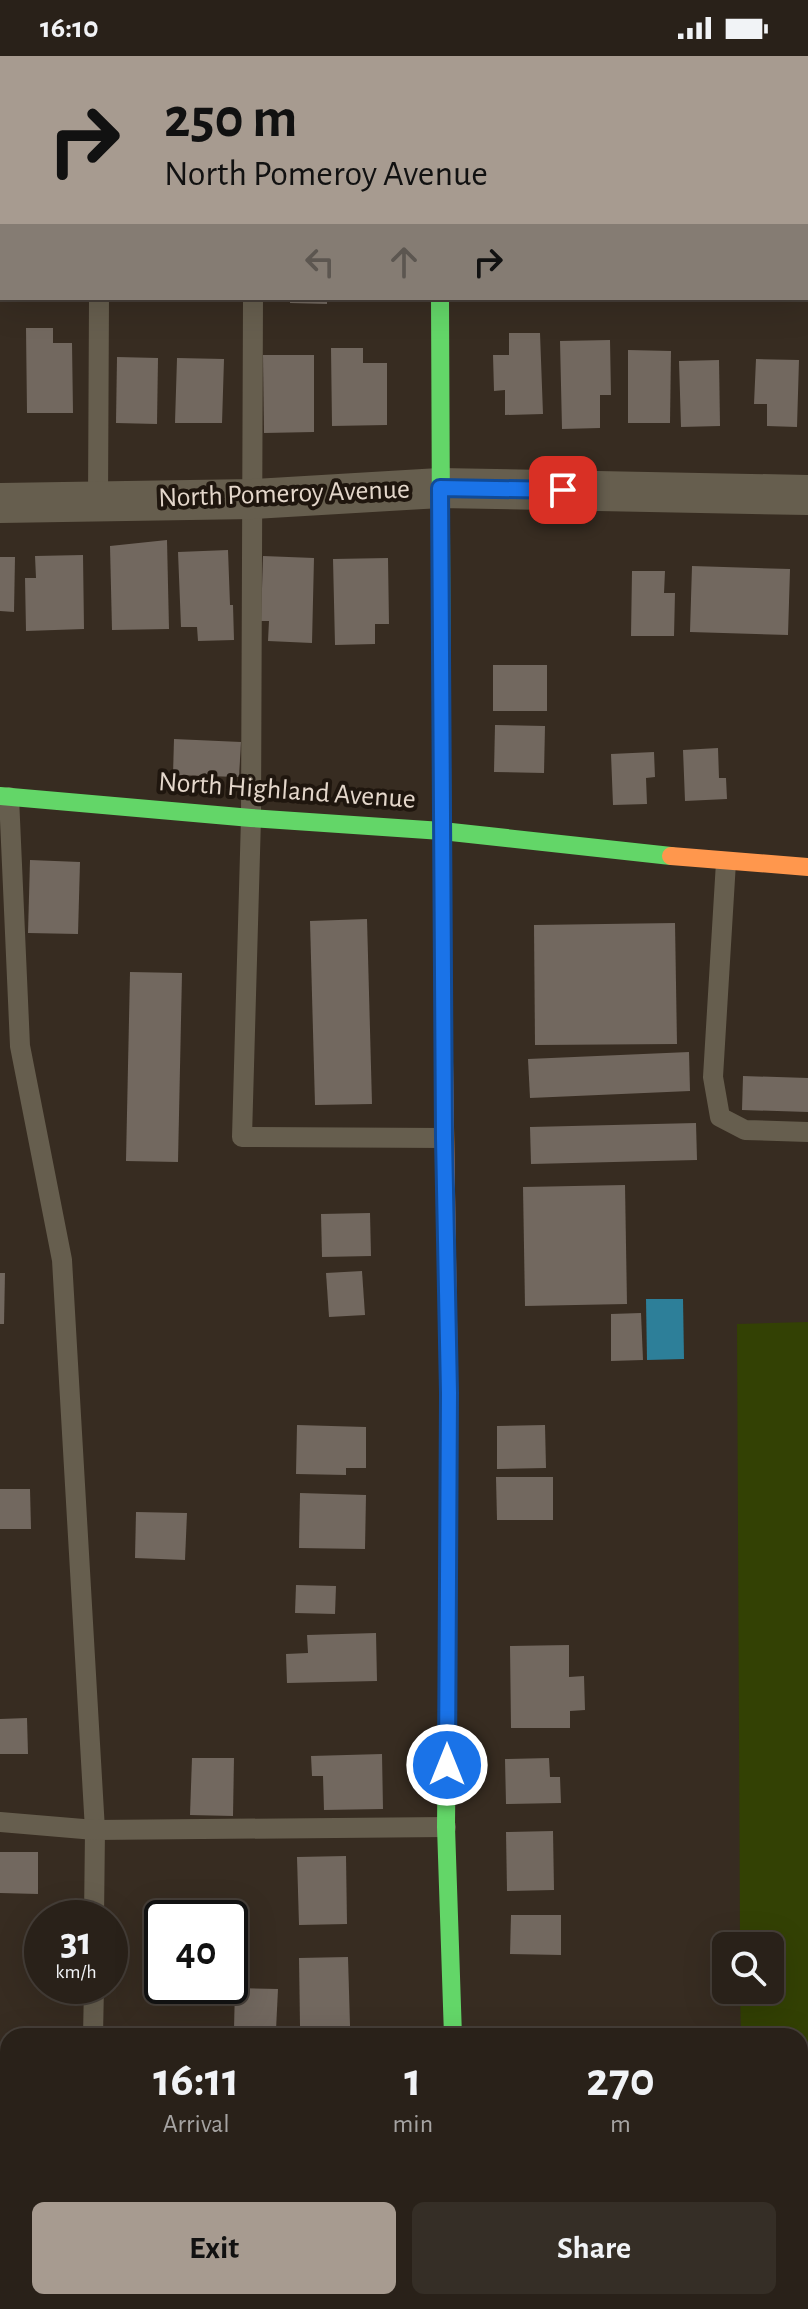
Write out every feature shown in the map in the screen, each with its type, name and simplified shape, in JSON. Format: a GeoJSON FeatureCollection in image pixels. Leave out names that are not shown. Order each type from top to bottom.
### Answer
{"type":"FeatureCollection","features":[{"type":"Feature","properties":{"kind":"street"},"geometry":{"type":"LineString","coordinates":[[440,300],[444,1138],[449,1393],[446,1827],[453,2028]]}},
{"type":"Feature","properties":{"kind":"street","name":"North Pomeroy Avenue"},"geometry":{"type":"LineString","coordinates":[[0,503],[253,499],[440,488],[808,495]]}},
{"type":"Feature","properties":{"kind":"street","name":"North Highland Avenue"},"geometry":{"type":"LineString","coordinates":[[5,796],[442,831],[726,862],[808,867]]}},
{"type":"Feature","properties":{"kind":"lane"},"geometry":{"type":"LineString","coordinates":[[98,501],[99,300]]}},
{"type":"Feature","properties":{"kind":"lane"},"geometry":{"type":"LineString","coordinates":[[253,300],[251,818],[242,1137],[444,1138]]}},
{"type":"Feature","properties":{"kind":"lane"},"geometry":{"type":"LineString","coordinates":[[5,796],[20,1046],[62,1260],[95,1830],[94,1900]]}},
{"type":"Feature","properties":{"kind":"lane"},"geometry":{"type":"LineString","coordinates":[[726,862],[713,1077],[720,1117],[745,1130],[808,1132]]}},
{"type":"Feature","properties":{"kind":"lane"},"geometry":{"type":"LineString","coordinates":[[0,1822],[95,1830],[446,1827]]}},
{"type":"Feature","properties":{"kind":"lane"},"geometry":{"type":"LineString","coordinates":[[93,2028],[94,2004]]}},
{"type":"Feature","properties":{"kind":"green space"},"geometry":{"type":"Polygon","coordinates":[[[808,1322],[808,2028],[741,2028],[740,2004],[784,2004],[784,1932],[740,1932],[737,1324],[808,1322]]]}},
{"type":"Feature","properties":{"kind":"water"},"geometry":{"type":"Polygon","coordinates":[[[646,1299],[683,1299],[684,1359],[647,1360],[646,1299]]]}},
{"type":"Feature","properties":{"kind":"building"},"geometry":{"type":"Polygon","coordinates":[[[290,300],[327,300],[327,304],[290,303],[290,300]]]}},
{"type":"Feature","properties":{"kind":"building"},"geometry":{"type":"Polygon","coordinates":[[[26,328],[53,328],[53,343],[72,343],[73,413],[27,413],[26,328]]]}},
{"type":"Feature","properties":{"kind":"building"},"geometry":{"type":"Polygon","coordinates":[[[509,333],[540,333],[543,414],[505,415],[505,390],[494,391],[493,355],[509,355],[509,333]]]}},
{"type":"Feature","properties":{"kind":"building"},"geometry":{"type":"Polygon","coordinates":[[[610,340],[611,395],[600,395],[600,428],[562,429],[560,341],[610,340]]]}},
{"type":"Feature","properties":{"kind":"building"},"geometry":{"type":"Polygon","coordinates":[[[331,348],[363,348],[363,363],[387,363],[387,425],[332,426],[331,348]]]}},
{"type":"Feature","properties":{"kind":"building"},"geometry":{"type":"Polygon","coordinates":[[[628,350],[671,351],[670,423],[628,423],[628,350]]]}},
{"type":"Feature","properties":{"kind":"building"},"geometry":{"type":"Polygon","coordinates":[[[263,355],[314,355],[314,432],[264,433],[263,355]]]}},
{"type":"Feature","properties":{"kind":"building"},"geometry":{"type":"Polygon","coordinates":[[[117,357],[158,358],[157,424],[116,423],[117,357]]]}},
{"type":"Feature","properties":{"kind":"building"},"geometry":{"type":"Polygon","coordinates":[[[177,358],[224,359],[222,423],[175,423],[177,358]]]}},
{"type":"Feature","properties":{"kind":"building"},"geometry":{"type":"Polygon","coordinates":[[[756,359],[799,360],[797,427],[767,426],[767,404],[754,404],[756,359]]]}},
{"type":"Feature","properties":{"kind":"building"},"geometry":{"type":"Polygon","coordinates":[[[719,360],[720,426],[681,427],[679,361],[719,360]]]}},
{"type":"Feature","properties":{"kind":"building"},"geometry":{"type":"Polygon","coordinates":[[[167,540],[169,629],[112,630],[110,546],[167,540]]]}},
{"type":"Feature","properties":{"kind":"building"},"geometry":{"type":"Polygon","coordinates":[[[228,550],[234,640],[198,641],[197,627],[181,627],[178,552],[228,550]]]}},
{"type":"Feature","properties":{"kind":"building"},"geometry":{"type":"Polygon","coordinates":[[[83,555],[84,629],[26,631],[25,578],[36,578],[35,556],[83,555]]]}},
{"type":"Feature","properties":{"kind":"building"},"geometry":{"type":"Polygon","coordinates":[[[263,556],[314,558],[312,643],[268,641],[269,621],[261,621],[263,556]]]}},
{"type":"Feature","properties":{"kind":"building"},"geometry":{"type":"Polygon","coordinates":[[[0,557],[15,557],[14,612],[0,611],[0,557]]]}},
{"type":"Feature","properties":{"kind":"building"},"geometry":{"type":"Polygon","coordinates":[[[388,558],[389,624],[375,624],[375,644],[335,645],[333,559],[388,558]]]}},
{"type":"Feature","properties":{"kind":"building"},"geometry":{"type":"Polygon","coordinates":[[[692,566],[790,569],[788,635],[690,632],[692,566]]]}},
{"type":"Feature","properties":{"kind":"building"},"geometry":{"type":"Polygon","coordinates":[[[632,571],[665,571],[664,593],[675,593],[674,636],[631,636],[632,571]]]}},
{"type":"Feature","properties":{"kind":"building"},"geometry":{"type":"Polygon","coordinates":[[[493,665],[547,665],[547,711],[493,711],[493,665]]]}},
{"type":"Feature","properties":{"kind":"building"},"geometry":{"type":"Polygon","coordinates":[[[495,725],[545,726],[544,773],[494,772],[495,725]]]}},
{"type":"Feature","properties":{"kind":"building"},"geometry":{"type":"Polygon","coordinates":[[[174,739],[241,742],[239,777],[173,775],[174,739]]]}},
{"type":"Feature","properties":{"kind":"building"},"geometry":{"type":"Polygon","coordinates":[[[718,748],[719,778],[726,778],[727,799],[685,801],[683,750],[718,748]]]}},
{"type":"Feature","properties":{"kind":"building"},"geometry":{"type":"Polygon","coordinates":[[[654,752],[655,777],[646,778],[647,804],[613,805],[611,754],[654,752]]]}},
{"type":"Feature","properties":{"kind":"building"},"geometry":{"type":"Polygon","coordinates":[[[30,860],[80,862],[78,934],[28,933],[30,860]]]}},
{"type":"Feature","properties":{"kind":"building"},"geometry":{"type":"Polygon","coordinates":[[[367,919],[372,1104],[315,1105],[310,921],[367,919]]]}},
{"type":"Feature","properties":{"kind":"building"},"geometry":{"type":"Polygon","coordinates":[[[675,923],[677,1044],[535,1045],[534,925],[675,923]]]}},
{"type":"Feature","properties":{"kind":"building"},"geometry":{"type":"Polygon","coordinates":[[[130,972],[182,973],[178,1162],[126,1161],[130,972]]]}},
{"type":"Feature","properties":{"kind":"building"},"geometry":{"type":"Polygon","coordinates":[[[689,1052],[690,1091],[530,1098],[528,1059],[689,1052]]]}},
{"type":"Feature","properties":{"kind":"building"},"geometry":{"type":"Polygon","coordinates":[[[743,1076],[808,1078],[808,1112],[742,1110],[743,1076]]]}},
{"type":"Feature","properties":{"kind":"building"},"geometry":{"type":"Polygon","coordinates":[[[696,1123],[697,1160],[531,1164],[530,1127],[696,1123]]]}},
{"type":"Feature","properties":{"kind":"building"},"geometry":{"type":"Polygon","coordinates":[[[625,1185],[627,1304],[525,1306],[523,1187],[625,1185]]]}},
{"type":"Feature","properties":{"kind":"building"},"geometry":{"type":"Polygon","coordinates":[[[370,1213],[371,1256],[322,1257],[321,1214],[370,1213]]]}},
{"type":"Feature","properties":{"kind":"building"},"geometry":{"type":"Polygon","coordinates":[[[362,1271],[365,1315],[329,1317],[326,1273],[362,1271]]]}},
{"type":"Feature","properties":{"kind":"building"},"geometry":{"type":"Polygon","coordinates":[[[0,1273],[5,1273],[4,1324],[0,1324],[0,1273]]]}},
{"type":"Feature","properties":{"kind":"building"},"geometry":{"type":"Polygon","coordinates":[[[641,1313],[643,1360],[611,1361],[611,1314],[641,1313]]]}},
{"type":"Feature","properties":{"kind":"building"},"geometry":{"type":"Polygon","coordinates":[[[297,1425],[366,1427],[366,1468],[346,1468],[346,1475],[296,1474],[297,1425]]]}},
{"type":"Feature","properties":{"kind":"building"},"geometry":{"type":"Polygon","coordinates":[[[545,1425],[546,1468],[497,1469],[497,1426],[545,1425]]]}},
{"type":"Feature","properties":{"kind":"building"},"geometry":{"type":"Polygon","coordinates":[[[496,1477],[553,1477],[553,1520],[497,1520],[496,1477]]]}},
{"type":"Feature","properties":{"kind":"building"},"geometry":{"type":"Polygon","coordinates":[[[0,1489],[30,1489],[31,1529],[0,1529],[0,1489]]]}},
{"type":"Feature","properties":{"kind":"building"},"geometry":{"type":"Polygon","coordinates":[[[300,1493],[366,1495],[365,1549],[299,1548],[300,1493]]]}},
{"type":"Feature","properties":{"kind":"building"},"geometry":{"type":"Polygon","coordinates":[[[136,1512],[187,1513],[185,1560],[135,1558],[136,1512]]]}},
{"type":"Feature","properties":{"kind":"building"},"geometry":{"type":"Polygon","coordinates":[[[296,1585],[336,1586],[335,1614],[295,1613],[296,1585]]]}},
{"type":"Feature","properties":{"kind":"building"},"geometry":{"type":"Polygon","coordinates":[[[376,1633],[377,1681],[287,1683],[286,1654],[308,1653],[307,1635],[376,1633]]]}},
{"type":"Feature","properties":{"kind":"building"},"geometry":{"type":"Polygon","coordinates":[[[569,1645],[569,1677],[584,1676],[585,1710],[570,1711],[570,1728],[511,1728],[510,1646],[569,1645]]]}},
{"type":"Feature","properties":{"kind":"building"},"geometry":{"type":"Polygon","coordinates":[[[27,1718],[28,1754],[0,1754],[0,1719],[27,1718]]]}},
{"type":"Feature","properties":{"kind":"building"},"geometry":{"type":"Polygon","coordinates":[[[382,1754],[383,1809],[324,1810],[323,1776],[312,1776],[311,1756],[382,1754]]]}},
{"type":"Feature","properties":{"kind":"building"},"geometry":{"type":"Polygon","coordinates":[[[192,1758],[234,1758],[233,1816],[190,1815],[192,1758]]]}},
{"type":"Feature","properties":{"kind":"building"},"geometry":{"type":"Polygon","coordinates":[[[549,1758],[550,1777],[560,1777],[561,1803],[506,1804],[505,1759],[549,1758]]]}},
{"type":"Feature","properties":{"kind":"building"},"geometry":{"type":"Polygon","coordinates":[[[553,1831],[554,1890],[507,1891],[506,1832],[553,1831]]]}},
{"type":"Feature","properties":{"kind":"building"},"geometry":{"type":"Polygon","coordinates":[[[0,1852],[38,1852],[38,1894],[0,1893],[0,1852]]]}},
{"type":"Feature","properties":{"kind":"building"},"geometry":{"type":"Polygon","coordinates":[[[346,1856],[347,1924],[299,1925],[297,1857],[346,1856]]]}},
{"type":"Feature","properties":{"kind":"building"},"geometry":{"type":"Polygon","coordinates":[[[511,1915],[561,1915],[561,1955],[510,1954],[511,1915]]]}},
{"type":"Feature","properties":{"kind":"building"},"geometry":{"type":"Polygon","coordinates":[[[348,1957],[350,2026],[300,2026],[299,1958],[348,1957]]]}},
{"type":"Feature","properties":{"kind":"building"},"geometry":{"type":"Polygon","coordinates":[[[248,1988],[278,1989],[276,2028],[234,2028],[235,2004],[248,2004],[248,1988]]]}},
{"type":"Feature","properties":{"kind":"traffic: fast"},"geometry":{"type":"LineString","coordinates":[[440,300],[443,997]]}},
{"type":"Feature","properties":{"kind":"traffic: fast"},"geometry":{"type":"LineString","coordinates":[[0,796],[442,831],[671,856]]}},
{"type":"Feature","properties":{"kind":"traffic: fast"},"geometry":{"type":"LineString","coordinates":[[447,1715],[446,1827],[453,2028]]}},
{"type":"Feature","properties":{"kind":"traffic: slow"},"geometry":{"type":"LineString","coordinates":[[671,856],[808,867]]}},
{"type":"Feature","properties":{"kind":"traffic: slow"},"geometry":{"type":"LineString","coordinates":[[443,997],[449,1385]]}},
{"type":"Feature","properties":{"kind":"traffic: jam"},"geometry":{"type":"LineString","coordinates":[[447,1715],[449,1385]]}},
{"type":"Feature","properties":{"kind":"route"},"geometry":{"type":"LineString","coordinates":[[447,1765],[449,1393],[444,1138],[440,488],[563,490]]}}]}
